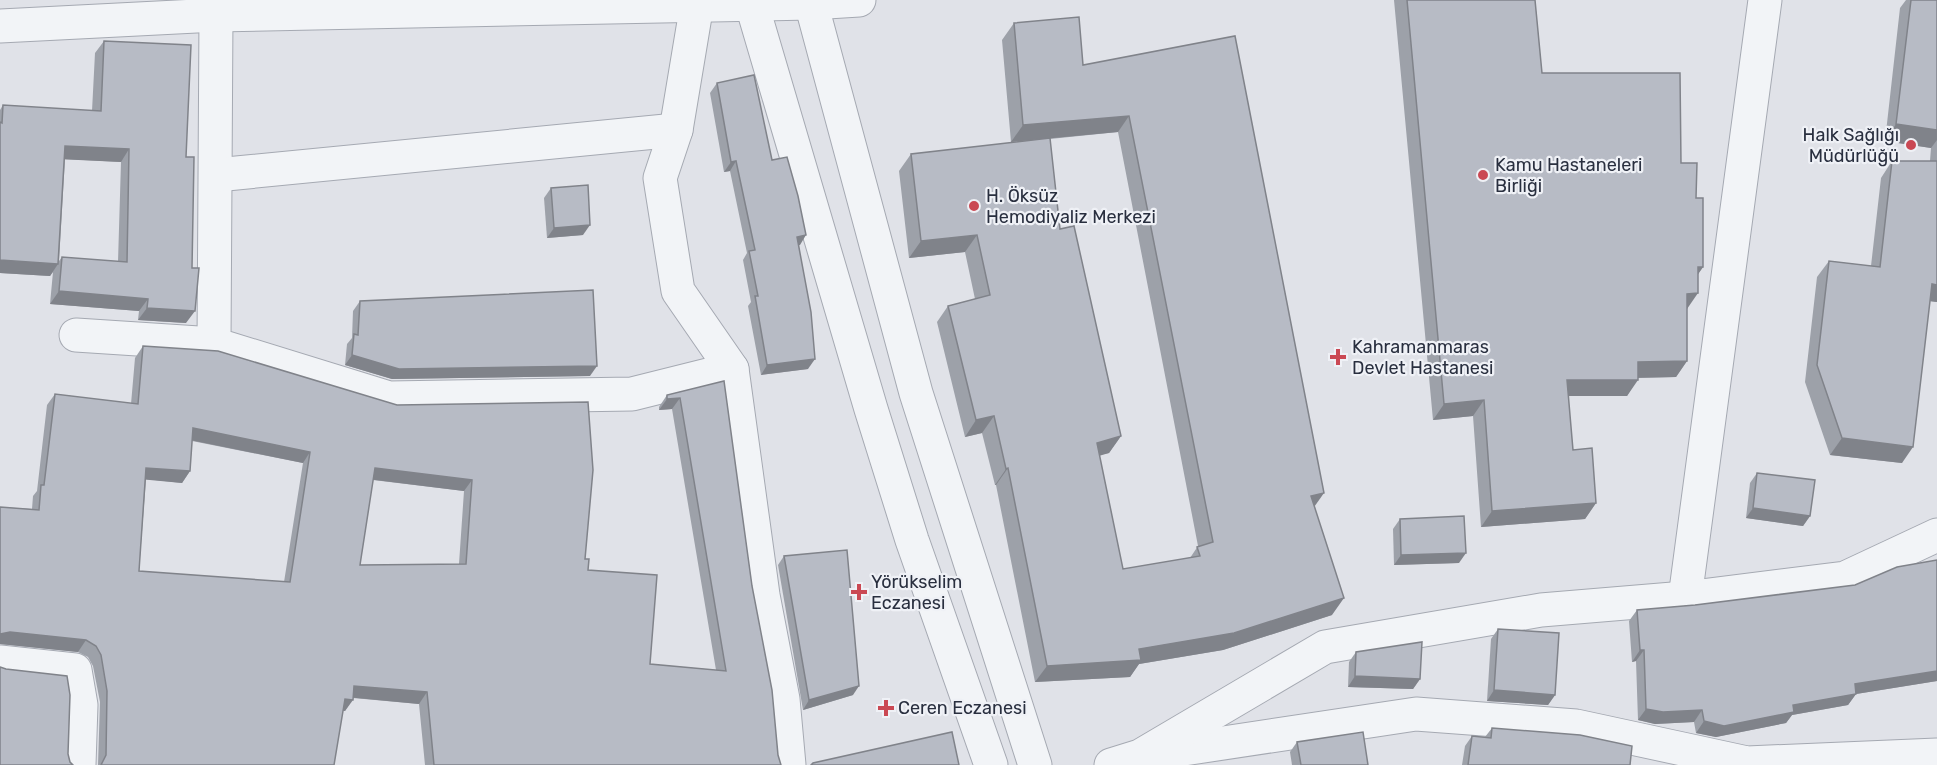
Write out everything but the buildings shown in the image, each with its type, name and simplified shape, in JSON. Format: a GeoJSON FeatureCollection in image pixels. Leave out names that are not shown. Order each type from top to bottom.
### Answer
{"type":"FeatureCollection","features":[{"type":"Feature","properties":{"kind":"street"},"geometry":{"type":"LineString","coordinates":[[0,26],[105,10],[216,15],[704,3],[811,3],[858,0]]}},
{"type":"Feature","properties":{"kind":"street"},"geometry":{"type":"LineString","coordinates":[[1685,598],[1765,0]]}},
{"type":"Feature","properties":{"kind":"street"},"geometry":{"type":"LineString","coordinates":[[704,3],[676,130],[660,178],[678,291],[732,369],[763,595],[783,699],[789,765]]}},
{"type":"Feature","properties":{"kind":"street"},"geometry":{"type":"LineString","coordinates":[[811,3],[916,393],[1035,765]]}},
{"type":"Feature","properties":{"kind":"street"},"geometry":{"type":"LineString","coordinates":[[752,4],[871,409],[916,552],[991,765]]}},
{"type":"Feature","properties":{"kind":"street"},"geometry":{"type":"LineString","coordinates":[[214,344],[216,15]]}},
{"type":"Feature","properties":{"kind":"street"},"geometry":{"type":"LineString","coordinates":[[216,175],[676,130]]}},
{"type":"Feature","properties":{"kind":"street"},"geometry":{"type":"LineString","coordinates":[[76,335],[214,344],[389,398],[632,394],[732,369]]}},
{"type":"Feature","properties":{"kind":"street"},"geometry":{"type":"LineString","coordinates":[[1126,760],[1325,647],[1541,610],[1685,598],[1845,578],[1937,535]]}},
{"type":"Feature","properties":{"kind":"street"},"geometry":{"type":"LineString","coordinates":[[0,662],[75,670],[81,705],[79,765]]}},
{"type":"Feature","properties":{"kind":"street"},"geometry":{"type":"LineString","coordinates":[[1126,760],[1416,714],[1576,726],[1747,763],[1937,754]]}},
{"type":"Feature","properties":{"kind":"place","name":"Halk Sağlığı Müdürlüğü"},"geometry":{"type":"Point","coordinates":[1911,145]}},
{"type":"Feature","properties":{"kind":"place","name":"Kamu Hastaneleri Birliği"},"geometry":{"type":"Point","coordinates":[1483,175]}},
{"type":"Feature","properties":{"kind":"place","name":"H. Öksüz Hemodiyaliz Merkezi"},"geometry":{"type":"Point","coordinates":[974,206]}},
{"type":"Feature","properties":{"kind":"place","name":"Kahramanmaras Devlet Hastanesi"},"geometry":{"type":"Point","coordinates":[1338,357]}},
{"type":"Feature","properties":{"kind":"place","name":"Yörükselim Eczanesi"},"geometry":{"type":"Point","coordinates":[859,592]}},
{"type":"Feature","properties":{"kind":"place","name":"Ceren Eczanesi"},"geometry":{"type":"Point","coordinates":[886,708]}}]}
